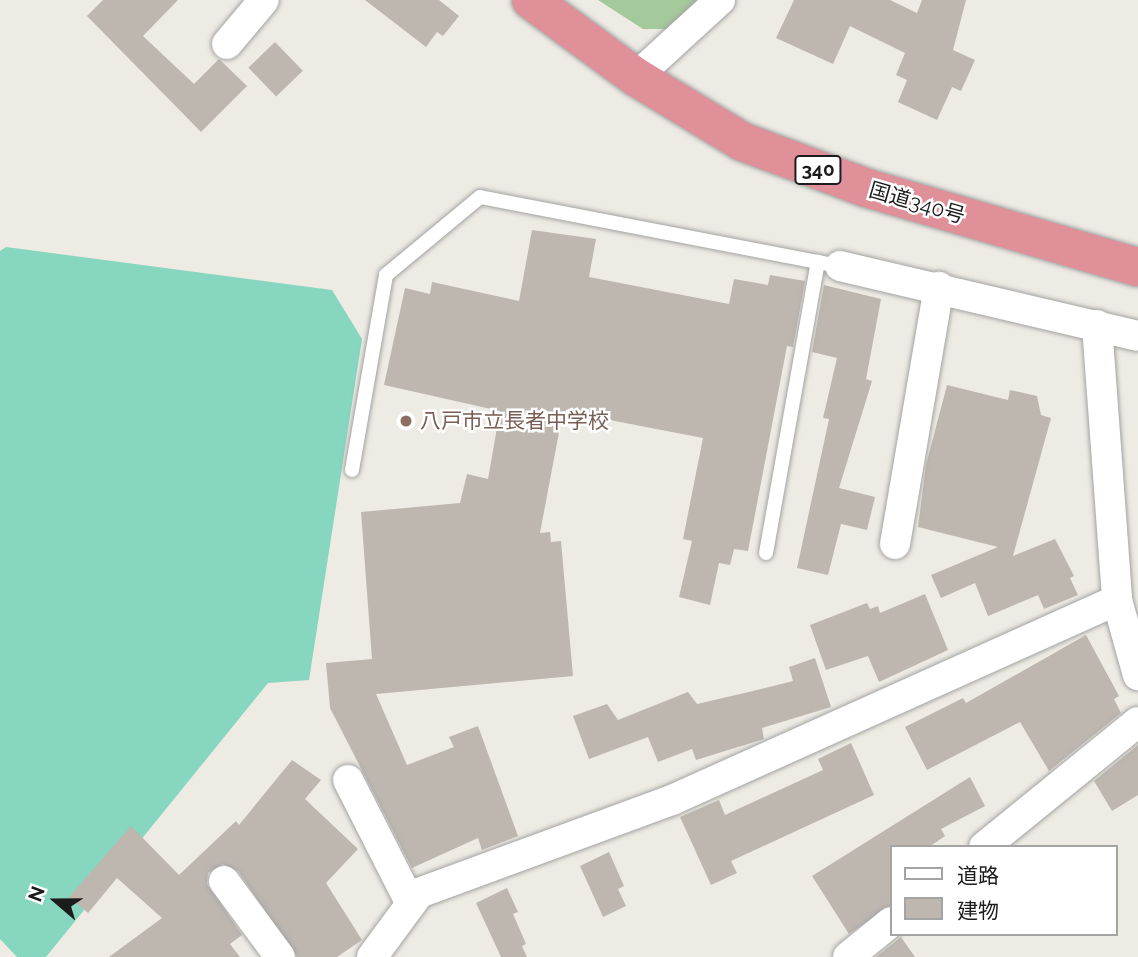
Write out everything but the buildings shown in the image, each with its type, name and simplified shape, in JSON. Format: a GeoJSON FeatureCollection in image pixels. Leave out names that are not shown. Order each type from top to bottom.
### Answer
{"type":"FeatureCollection","features":[{"type":"Feature","properties":{"kind":"highway","name":"国道340号"},"geometry":{"type":"LineString","coordinates":[[531,0],[636,77],[743,142],[867,188],[1138,267]]}},
{"type":"Feature","properties":{"kind":"street"},"geometry":{"type":"LineString","coordinates":[[227,44],[264,0]]}},
{"type":"Feature","properties":{"kind":"street"},"geometry":{"type":"LineString","coordinates":[[636,77],[720,0]]}},
{"type":"Feature","properties":{"kind":"street"},"geometry":{"type":"LineString","coordinates":[[829,264],[939,287],[1138,336]]}},
{"type":"Feature","properties":{"kind":"street"},"geometry":{"type":"LineString","coordinates":[[895,544],[939,287]]}},
{"type":"Feature","properties":{"kind":"street"},"geometry":{"type":"LineString","coordinates":[[1097,325],[1117,600],[1134,643],[1138,675]]}},
{"type":"Feature","properties":{"kind":"street"},"geometry":{"type":"LineString","coordinates":[[372,957],[419,893],[672,800],[1117,600]]}},
{"type":"Feature","properties":{"kind":"street"},"geometry":{"type":"LineString","coordinates":[[986,845],[1138,722]]}},
{"type":"Feature","properties":{"kind":"street"},"geometry":{"type":"LineString","coordinates":[[348,780],[411,904]]}},
{"type":"Feature","properties":{"kind":"street"},"geometry":{"type":"LineString","coordinates":[[224,881],[280,957]]}},
{"type":"Feature","properties":{"kind":"street"},"geometry":{"type":"LineString","coordinates":[[848,957],[890,923]]}},
{"type":"Feature","properties":{"kind":"lane"},"geometry":{"type":"LineString","coordinates":[[352,470],[386,275],[481,197],[829,264],[766,553]]}},
{"type":"Feature","properties":{"kind":"green space"},"geometry":{"type":"Polygon","coordinates":[[[598,0],[700,0],[669,29],[643,29],[598,0]]]}},
{"type":"Feature","properties":{"kind":"green space"},"geometry":{"type":"Polygon","coordinates":[[[6,247],[332,290],[362,339],[309,680],[268,683],[46,957],[17,957],[0,939],[0,251],[6,247]]]}},
{"type":"Feature","properties":{"kind":"place","name":"八戸市立長者中学校"},"geometry":{"type":"Point","coordinates":[406,421]}}]}
